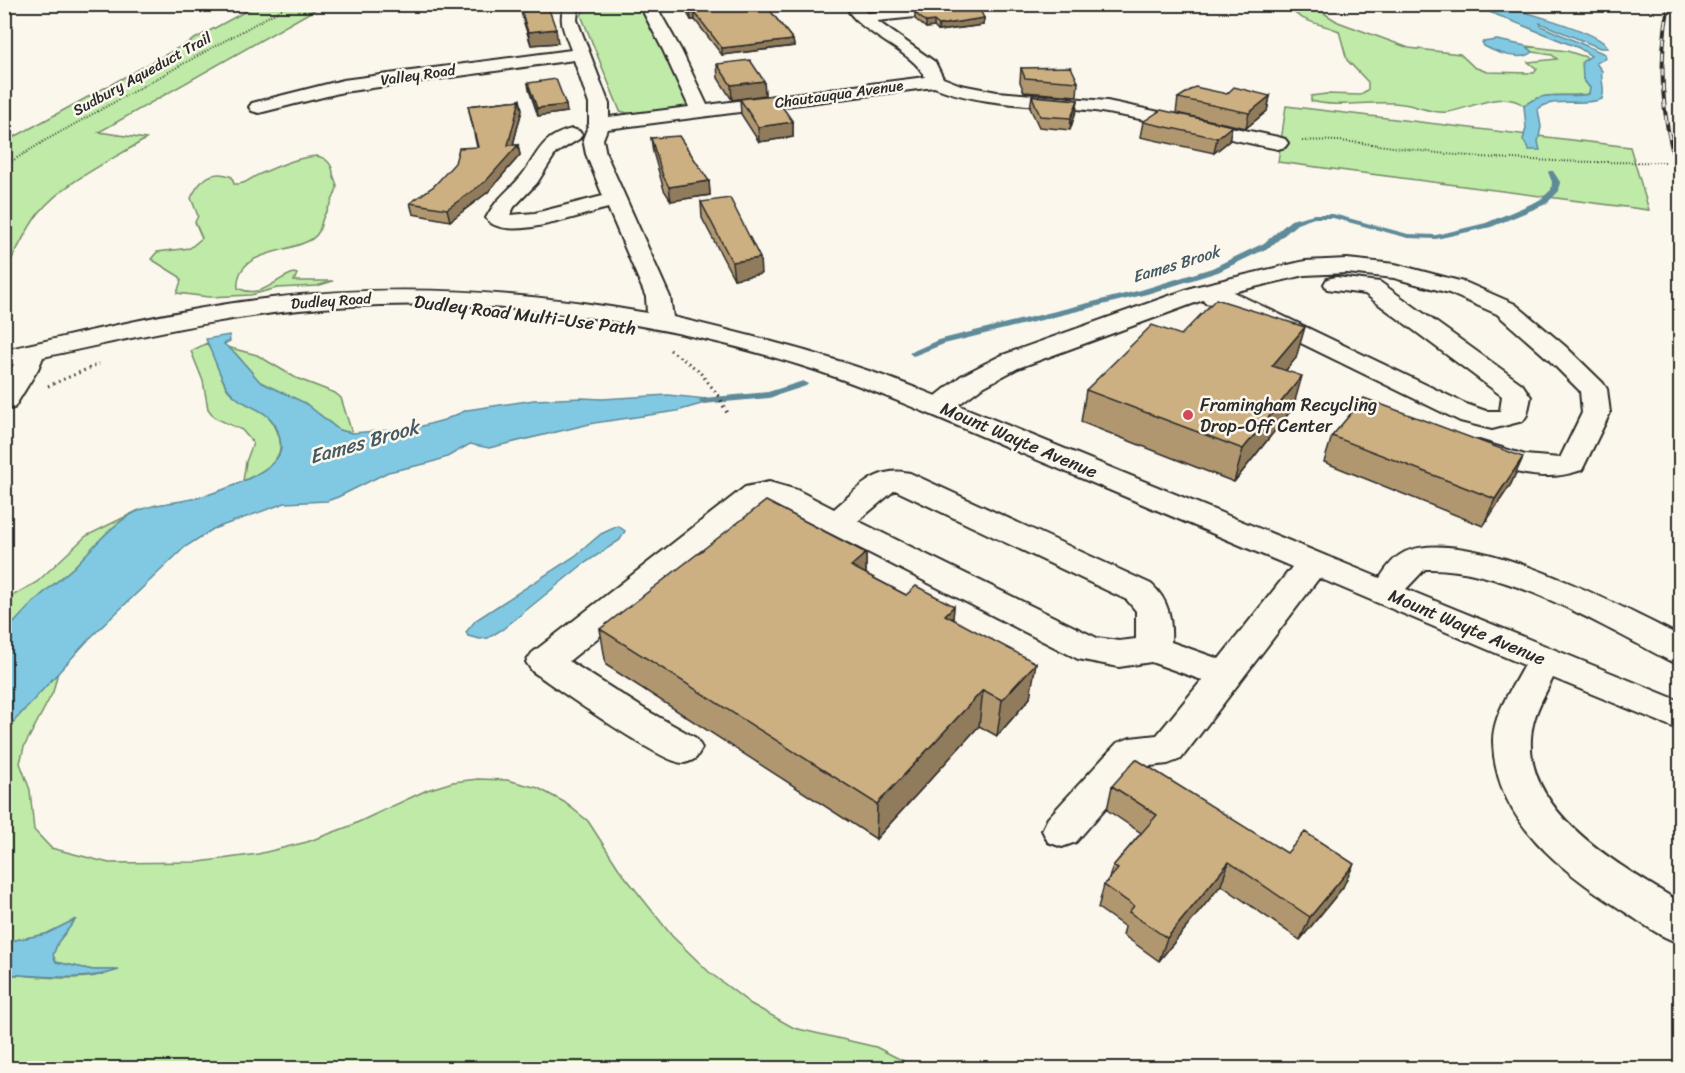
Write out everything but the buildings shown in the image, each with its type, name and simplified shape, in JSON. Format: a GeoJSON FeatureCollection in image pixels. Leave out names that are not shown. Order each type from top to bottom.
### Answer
{"type":"FeatureCollection","features":[{"type":"Feature","properties":{"kind":"street"},"geometry":{"type":"LineString","coordinates":[[574,4],[570,10],[569,20],[599,104],[596,154],[658,297],[661,334]]}},
{"type":"Feature","properties":{"kind":"street"},"geometry":{"type":"LineString","coordinates":[[647,4],[672,50],[700,111]]}},
{"type":"Feature","properties":{"kind":"street"},"geometry":{"type":"LineString","coordinates":[[850,4],[863,18],[929,66],[936,81],[969,92],[1108,107],[1278,143]]}},
{"type":"Feature","properties":{"kind":"street"},"geometry":{"type":"LineString","coordinates":[[863,18],[983,5]]}},
{"type":"Feature","properties":{"kind":"street","name":"Valley Road"},"geometry":{"type":"LineString","coordinates":[[259,107],[343,86],[580,54]]}},
{"type":"Feature","properties":{"kind":"street","name":"Chautauqua Avenue"},"geometry":{"type":"LineString","coordinates":[[536,136],[572,135],[700,111],[936,81]]}},
{"type":"Feature","properties":{"kind":"street"},"geometry":{"type":"LineString","coordinates":[[572,135],[548,149],[530,179],[504,204],[496,218],[505,222],[528,220],[615,200]]}},
{"type":"Feature","properties":{"kind":"street"},"geometry":{"type":"LineString","coordinates":[[939,407],[971,382],[1009,362],[1247,280],[1305,268],[1347,266],[1395,271],[1458,288],[1506,309],[1593,389],[1596,413],[1572,464],[1557,470],[1517,463],[1454,442]]}},
{"type":"Feature","properties":{"kind":"street"},"geometry":{"type":"LineString","coordinates":[[1208,295],[1429,407],[1480,430],[1506,434],[1524,429],[1532,422],[1538,407],[1527,388],[1390,289],[1310,281],[1247,280]]}},
{"type":"Feature","properties":{"kind":"street","name":"Dudley Road"},"geometry":{"type":"LineString","coordinates":[[4,358],[241,310],[355,298],[484,300],[661,334]]}},
{"type":"Feature","properties":{"kind":"street","name":"Mount Wayte Avenue"},"geometry":{"type":"LineString","coordinates":[[661,334],[738,339],[810,359],[939,407],[1680,716]]}},
{"type":"Feature","properties":{"kind":"street"},"geometry":{"type":"LineString","coordinates":[[4,402],[21,377],[32,352]]}},
{"type":"Feature","properties":{"kind":"street"},"geometry":{"type":"LineString","coordinates":[[836,523],[888,481],[898,480],[1139,592],[1150,602],[1155,613],[1153,649]]}},
{"type":"Feature","properties":{"kind":"street"},"geometry":{"type":"LineString","coordinates":[[683,748],[633,720],[544,662],[756,494],[769,491],[1090,650],[1109,654],[1128,654],[1153,649],[1226,675]]}},
{"type":"Feature","properties":{"kind":"street"},"geometry":{"type":"LineString","coordinates":[[1387,593],[1406,566],[1419,558],[1451,556],[1491,566],[1590,607],[1680,651]]}},
{"type":"Feature","properties":{"kind":"street"},"geometry":{"type":"LineString","coordinates":[[1062,830],[1130,753],[1168,749],[1313,563]]}},
{"type":"Feature","properties":{"kind":"street"},"geometry":{"type":"LineString","coordinates":[[1545,659],[1519,715],[1512,739],[1514,768],[1526,798],[1548,828],[1582,860],[1680,924]]}},
{"type":"Feature","properties":{"kind":"path","name":"Sudbury Aqueduct Trail"},"geometry":{"type":"LineString","coordinates":[[4,166],[46,140],[291,4]]}},
{"type":"Feature","properties":{"kind":"path"},"geometry":{"type":"LineString","coordinates":[[1278,143],[1336,140],[1450,155],[1561,161],[1666,162]]}},
{"type":"Feature","properties":{"kind":"path"},"geometry":{"type":"LineString","coordinates":[[661,334],[716,387],[728,414]]}},
{"type":"Feature","properties":{"kind":"path"},"geometry":{"type":"LineString","coordinates":[[43,387],[108,360]]}},
{"type":"Feature","properties":{"kind":"green space"},"geometry":{"type":"Polygon","coordinates":[[[257,5],[323,5],[99,132],[146,139],[89,172],[49,202],[33,221],[5,270],[5,142],[257,5]]]}},
{"type":"Feature","properties":{"kind":"green space"},"geometry":{"type":"Polygon","coordinates":[[[587,5],[642,5],[690,104],[687,107],[635,115],[620,111],[581,15],[587,5]]]}},
{"type":"Feature","properties":{"kind":"green space"},"geometry":{"type":"Polygon","coordinates":[[[1288,5],[1311,5],[1338,22],[1409,48],[1460,54],[1474,67],[1487,72],[1534,73],[1537,69],[1528,62],[1557,59],[1552,55],[1533,52],[1526,46],[1567,51],[1589,58],[1583,79],[1590,88],[1589,94],[1546,96],[1524,106],[1507,99],[1497,100],[1448,112],[1392,103],[1334,104],[1311,101],[1311,96],[1326,94],[1360,95],[1368,89],[1368,82],[1347,60],[1339,31],[1298,16],[1288,5]]]}},
{"type":"Feature","properties":{"kind":"green space"},"geometry":{"type":"Polygon","coordinates":[[[1286,106],[1630,147],[1649,210],[1278,162],[1286,106]]]}},
{"type":"Feature","properties":{"kind":"green space"},"geometry":{"type":"Polygon","coordinates":[[[316,156],[323,158],[330,165],[337,184],[334,197],[318,233],[302,244],[254,259],[239,275],[238,288],[254,292],[294,273],[297,274],[294,281],[333,281],[317,286],[277,288],[251,295],[209,297],[177,293],[180,277],[151,259],[157,252],[190,248],[202,238],[195,222],[198,216],[191,198],[202,182],[218,174],[232,177],[234,184],[242,183],[287,163],[316,156]]]}},
{"type":"Feature","properties":{"kind":"green space"},"geometry":{"type":"Polygon","coordinates":[[[207,343],[228,390],[236,397],[264,412],[273,423],[279,436],[279,453],[276,459],[265,469],[243,481],[246,462],[253,443],[242,430],[215,418],[208,409],[203,381],[191,351],[207,343]]]}},
{"type":"Feature","properties":{"kind":"green space"},"geometry":{"type":"Polygon","coordinates":[[[227,347],[257,355],[296,378],[335,393],[341,398],[352,433],[339,430],[320,415],[260,382],[227,347]]]}},
{"type":"Feature","properties":{"kind":"green space"},"geometry":{"type":"Polygon","coordinates":[[[139,510],[105,535],[74,567],[37,599],[5,633],[5,600],[37,582],[86,536],[139,510]]]}},
{"type":"Feature","properties":{"kind":"green space"},"geometry":{"type":"Polygon","coordinates":[[[58,672],[53,692],[24,747],[20,763],[30,790],[34,830],[51,848],[109,863],[199,862],[258,854],[307,842],[350,826],[427,790],[453,782],[478,779],[507,780],[538,788],[564,802],[588,821],[619,869],[672,936],[709,972],[751,1004],[794,1028],[876,1047],[917,1068],[5,1068],[5,974],[75,978],[116,970],[93,970],[56,962],[53,955],[58,942],[75,920],[46,934],[5,942],[5,731],[58,672]]]}},
{"type":"Feature","properties":{"kind":"water"},"geometry":{"type":"Polygon","coordinates":[[[1491,4],[1535,15],[1602,41],[1608,48],[1600,48],[1540,23],[1541,26],[1605,54],[1606,58],[1596,63],[1602,71],[1602,99],[1552,103],[1538,109],[1541,127],[1538,142],[1540,150],[1529,150],[1523,140],[1526,128],[1524,106],[1547,96],[1589,94],[1590,88],[1583,79],[1582,62],[1591,56],[1579,48],[1472,5],[1491,4]]]}},
{"type":"Feature","properties":{"kind":"water"},"geometry":{"type":"Polygon","coordinates":[[[1497,40],[1526,46],[1533,52],[1522,56],[1502,54],[1484,46],[1482,42],[1497,40]]]}},
{"type":"Feature","properties":{"kind":"water"},"geometry":{"type":"Polygon","coordinates":[[[229,335],[230,341],[224,344],[236,354],[260,382],[305,403],[339,430],[352,433],[415,428],[444,420],[467,410],[534,400],[668,395],[715,400],[677,411],[594,423],[489,448],[470,444],[447,457],[388,472],[327,501],[285,503],[213,529],[185,547],[90,638],[5,731],[5,633],[28,608],[123,519],[149,507],[196,498],[247,480],[271,464],[279,455],[281,446],[273,422],[267,415],[235,397],[228,389],[206,339],[229,335]]]}},
{"type":"Feature","properties":{"kind":"water"},"geometry":{"type":"Polygon","coordinates":[[[618,526],[625,531],[620,540],[582,565],[503,629],[488,638],[468,636],[466,632],[476,620],[575,556],[601,534],[618,526]]]}},
{"type":"Feature","properties":{"kind":"water"},"geometry":{"type":"Polygon","coordinates":[[[76,919],[58,942],[53,955],[56,962],[93,970],[119,970],[77,977],[5,974],[5,942],[46,934],[76,919]]]}},
{"type":"Feature","properties":{"kind":"waterway","name":"Eames Brook"},"geometry":{"type":"LineString","coordinates":[[913,353],[941,342],[1144,292],[1215,270],[1267,245],[1294,222],[1314,216],[1333,216],[1408,236],[1436,237],[1488,225],[1543,202],[1555,191],[1556,182],[1551,172]]}},
{"type":"Feature","properties":{"kind":"waterway","name":"Eames Brook"},"geometry":{"type":"LineString","coordinates":[[703,401],[769,395],[803,384]]}},
{"type":"Feature","properties":{"kind":"railway"},"geometry":{"type":"LineString","coordinates":[[1669,4],[1663,47],[1663,88],[1668,130],[1678,172]]}},
{"type":"Feature","properties":{"kind":"railway"},"geometry":{"type":"LineString","coordinates":[[1677,170],[1680,180]]}},
{"type":"Feature","properties":{"kind":"place","name":"Framingham Recycling Drop-Off Center"},"geometry":{"type":"Point","coordinates":[1188,415]}}]}
